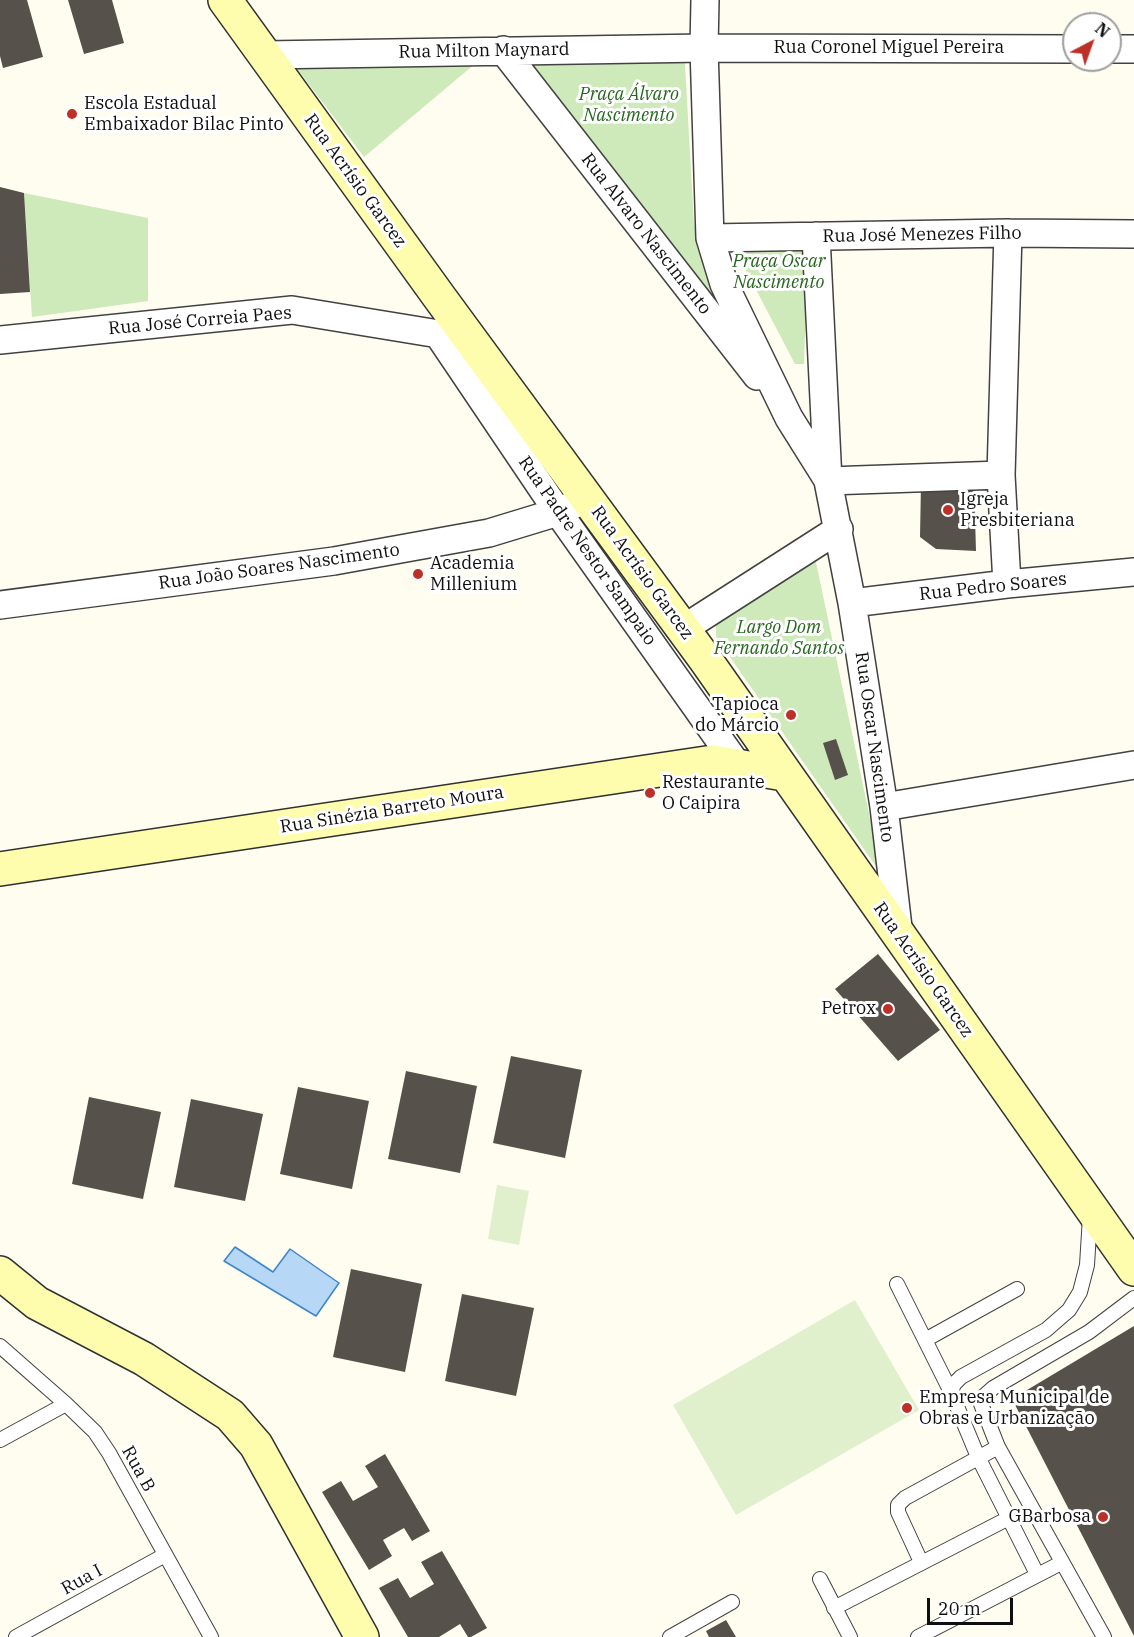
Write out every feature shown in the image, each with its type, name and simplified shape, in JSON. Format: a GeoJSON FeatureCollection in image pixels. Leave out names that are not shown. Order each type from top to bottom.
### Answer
{"type":"FeatureCollection","features":[{"type":"Feature","properties":{"kind":"street","name":"Rua Acrísio Garcez"},"geometry":{"type":"LineString","coordinates":[[225,0],[470,339],[683,628],[1134,1269]]}},
{"type":"Feature","properties":{"kind":"street"},"geometry":{"type":"LineString","coordinates":[[705,0],[704,48],[710,238],[724,284],[789,417],[828,481],[1001,474]]}},
{"type":"Feature","properties":{"kind":"street","name":"Rua Milton Maynard"},"geometry":{"type":"LineString","coordinates":[[265,55],[704,48]]}},
{"type":"Feature","properties":{"kind":"street","name":"Rua Coronel Miguel Pereira"},"geometry":{"type":"LineString","coordinates":[[704,48],[1062,49]]}},
{"type":"Feature","properties":{"kind":"street","name":"Rua Alvaro Nascimento"},"geometry":{"type":"LineString","coordinates":[[503,50],[789,417]]}},
{"type":"Feature","properties":{"kind":"street"},"geometry":{"type":"LineString","coordinates":[[1007,584],[1001,474],[1008,233]]}},
{"type":"Feature","properties":{"kind":"street","name":"Rua José Menezes Filho"},"geometry":{"type":"LineString","coordinates":[[710,238],[1008,233],[1134,234]]}},
{"type":"Feature","properties":{"kind":"street","name":"Rua Oscar Nascimento"},"geometry":{"type":"LineString","coordinates":[[816,236],[828,481],[852,603],[884,807],[899,936]]}},
{"type":"Feature","properties":{"kind":"street","name":"Rua José Correia Paes"},"geometry":{"type":"LineString","coordinates":[[0,340],[292,310],[470,339]]}},
{"type":"Feature","properties":{"kind":"street","name":"Rua Padre Nestor Sampaio"},"geometry":{"type":"LineString","coordinates":[[438,334],[725,757]]}},
{"type":"Feature","properties":{"kind":"street","name":"Rua João Soares Nascimento"},"geometry":{"type":"LineString","coordinates":[[0,605],[334,561],[489,534],[558,512],[588,498]]}},
{"type":"Feature","properties":{"kind":"street"},"geometry":{"type":"LineString","coordinates":[[683,628],[839,529]]}},
{"type":"Feature","properties":{"kind":"street","name":"Rua Pedro Soares"},"geometry":{"type":"LineString","coordinates":[[852,603],[1007,584],[1134,572]]}},
{"type":"Feature","properties":{"kind":"street"},"geometry":{"type":"LineString","coordinates":[[725,757],[739,707]]}},
{"type":"Feature","properties":{"kind":"street","name":"Rua Sinézia Barreto Moura"},"geometry":{"type":"LineString","coordinates":[[0,868],[725,757],[784,774]]}},
{"type":"Feature","properties":{"kind":"street"},"geometry":{"type":"LineString","coordinates":[[884,807],[1134,765]]}},
{"type":"Feature","properties":{"kind":"street"},"geometry":{"type":"LineString","coordinates":[[0,1273],[37,1303],[144,1359],[230,1415],[256,1445],[362,1637]]}},
{"type":"Feature","properties":{"kind":"lane"},"geometry":{"type":"LineString","coordinates":[[951,1392],[954,1384],[961,1377],[1046,1330],[1069,1310],[1080,1292],[1087,1265],[1090,1206]]}},
{"type":"Feature","properties":{"kind":"lane"},"geometry":{"type":"LineString","coordinates":[[897,1284],[951,1392],[978,1457],[1037,1574]]}},
{"type":"Feature","properties":{"kind":"lane"},"geometry":{"type":"LineString","coordinates":[[925,1340],[1017,1290]]}},
{"type":"Feature","properties":{"kind":"lane"},"geometry":{"type":"LineString","coordinates":[[1104,1637],[998,1447],[981,1404],[984,1396],[993,1388],[1089,1332],[1134,1298]]}},
{"type":"Feature","properties":{"kind":"lane","name":"Rua B"},"geometry":{"type":"LineString","coordinates":[[0,1346],[95,1432],[109,1453],[211,1637]]}},
{"type":"Feature","properties":{"kind":"lane"},"geometry":{"type":"LineString","coordinates":[[0,1440],[66,1404]]}},
{"type":"Feature","properties":{"kind":"lane"},"geometry":{"type":"LineString","coordinates":[[921,1562],[898,1512],[898,1505],[905,1498],[998,1447]]}},
{"type":"Feature","properties":{"kind":"lane"},"geometry":{"type":"LineString","coordinates":[[834,1608],[1009,1518]]}},
{"type":"Feature","properties":{"kind":"lane","name":"Rua I"},"geometry":{"type":"LineString","coordinates":[[16,1637],[165,1555]]}},
{"type":"Feature","properties":{"kind":"lane"},"geometry":{"type":"LineString","coordinates":[[918,1637],[1061,1563]]}},
{"type":"Feature","properties":{"kind":"lane"},"geometry":{"type":"LineString","coordinates":[[820,1579],[850,1637]]}},
{"type":"Feature","properties":{"kind":"lane"},"geometry":{"type":"LineString","coordinates":[[670,1637],[732,1602]]}},
{"type":"Feature","properties":{"kind":"green space","name":"Praça Álvaro Nascimento"},"geometry":{"type":"Polygon","coordinates":[[[514,47],[684,47],[694,224],[743,356],[514,47]]]}},
{"type":"Feature","properties":{"kind":"green space"},"geometry":{"type":"Polygon","coordinates":[[[292,62],[476,63],[364,157],[292,62]]]}},
{"type":"Feature","properties":{"kind":"green space"},"geometry":{"type":"Polygon","coordinates":[[[24,193],[148,218],[148,301],[32,317],[24,193]]]}},
{"type":"Feature","properties":{"kind":"green space","name":"Praça Oscar Nascimento"},"geometry":{"type":"Polygon","coordinates":[[[758,243],[808,246],[804,364],[795,364],[740,259],[758,243]]]}},
{"type":"Feature","properties":{"kind":"green space","name":"Largo Dom Fernando Santos"},"geometry":{"type":"Polygon","coordinates":[[[814,553],[882,875],[716,637],[716,623],[814,553]]]}},
{"type":"Feature","properties":{"kind":"green space"},"geometry":{"type":"Polygon","coordinates":[[[497,1185],[529,1191],[519,1245],[488,1239],[497,1185]]]}},
{"type":"Feature","properties":{"kind":"green space"},"geometry":{"type":"Polygon","coordinates":[[[855,1300],[919,1410],[736,1515],[673,1405],[855,1300]]]}},
{"type":"Feature","properties":{"kind":"water"},"geometry":{"type":"Polygon","coordinates":[[[235,1247],[273,1272],[290,1249],[339,1283],[316,1316],[224,1261],[235,1247]]]}},
{"type":"Feature","properties":{"kind":"building"},"geometry":{"type":"Polygon","coordinates":[[[0,0],[27,0],[43,57],[3,68],[0,56],[0,0]]]}},
{"type":"Feature","properties":{"kind":"building"},"geometry":{"type":"Polygon","coordinates":[[[68,0],[112,0],[124,43],[84,54],[68,0]]]}},
{"type":"Feature","properties":{"kind":"building"},"geometry":{"type":"Polygon","coordinates":[[[0,187],[24,193],[30,292],[0,294],[0,187]]]}},
{"type":"Feature","properties":{"kind":"building","name":"Igreja Presbiteriana"},"geometry":{"type":"Polygon","coordinates":[[[921,483],[974,483],[976,551],[936,549],[920,537],[921,483]]]}},
{"type":"Feature","properties":{"kind":"building"},"geometry":{"type":"Polygon","coordinates":[[[836,739],[848,775],[835,780],[823,743],[836,739]]]}},
{"type":"Feature","properties":{"kind":"building","name":"Petrox"},"geometry":{"type":"Polygon","coordinates":[[[878,954],[940,1030],[898,1061],[835,989],[878,954]]]}},
{"type":"Feature","properties":{"kind":"building"},"geometry":{"type":"Polygon","coordinates":[[[511,1056],[582,1070],[565,1158],[493,1143],[511,1056]]]}},
{"type":"Feature","properties":{"kind":"building"},"geometry":{"type":"Polygon","coordinates":[[[406,1071],[477,1086],[460,1173],[388,1159],[406,1071]]]}},
{"type":"Feature","properties":{"kind":"building"},"geometry":{"type":"Polygon","coordinates":[[[298,1087],[369,1101],[352,1189],[280,1174],[298,1087]]]}},
{"type":"Feature","properties":{"kind":"building"},"geometry":{"type":"Polygon","coordinates":[[[89,1097],[161,1112],[143,1199],[72,1184],[89,1097]]]}},
{"type":"Feature","properties":{"kind":"building"},"geometry":{"type":"Polygon","coordinates":[[[191,1099],[263,1114],[245,1201],[174,1187],[191,1099]]]}},
{"type":"Feature","properties":{"kind":"building"},"geometry":{"type":"Polygon","coordinates":[[[351,1269],[422,1284],[405,1372],[333,1357],[351,1269]]]}},
{"type":"Feature","properties":{"kind":"building"},"geometry":{"type":"Polygon","coordinates":[[[462,1294],[534,1308],[516,1396],[445,1381],[462,1294]]]}},
{"type":"Feature","properties":{"kind":"building","name":"GBarbosa"},"geometry":{"type":"Polygon","coordinates":[[[1134,1326],[1134,1636],[1012,1399],[1134,1326]]]}},
{"type":"Feature","properties":{"kind":"building"},"geometry":{"type":"Polygon","coordinates":[[[385,1454],[430,1531],[412,1541],[404,1528],[383,1540],[392,1556],[369,1570],[322,1492],[341,1481],[353,1501],[378,1487],[365,1466],[385,1454]]]}},
{"type":"Feature","properties":{"kind":"building"},"geometry":{"type":"Polygon","coordinates":[[[442,1551],[487,1628],[471,1637],[468,1637],[460,1624],[439,1637],[408,1637],[379,1588],[398,1578],[410,1598],[434,1584],[421,1562],[442,1551]]]}},
{"type":"Feature","properties":{"kind":"building"},"geometry":{"type":"Polygon","coordinates":[[[726,1620],[736,1637],[709,1637],[706,1631],[726,1620]]]}},
{"type":"Feature","properties":{"kind":"place","name":"Escola Estadual Embaixador Bilac Pinto"},"geometry":{"type":"Point","coordinates":[72,114]}},
{"type":"Feature","properties":{"kind":"place","name":"Igreja Presbiteriana"},"geometry":{"type":"Point","coordinates":[948,510]}},
{"type":"Feature","properties":{"kind":"place","name":"Academia Millenium"},"geometry":{"type":"Point","coordinates":[418,574]}},
{"type":"Feature","properties":{"kind":"place","name":"Tapioca do Márcio"},"geometry":{"type":"Point","coordinates":[791,715]}},
{"type":"Feature","properties":{"kind":"place","name":"Restaurante O Caipira"},"geometry":{"type":"Point","coordinates":[650,793]}},
{"type":"Feature","properties":{"kind":"place","name":"Petrox"},"geometry":{"type":"Point","coordinates":[888,1009]}},
{"type":"Feature","properties":{"kind":"place","name":"Empresa Municipal de Obras e Urbanização"},"geometry":{"type":"Point","coordinates":[907,1408]}},
{"type":"Feature","properties":{"kind":"place","name":"GBarbosa"},"geometry":{"type":"Point","coordinates":[1103,1517]}}]}
